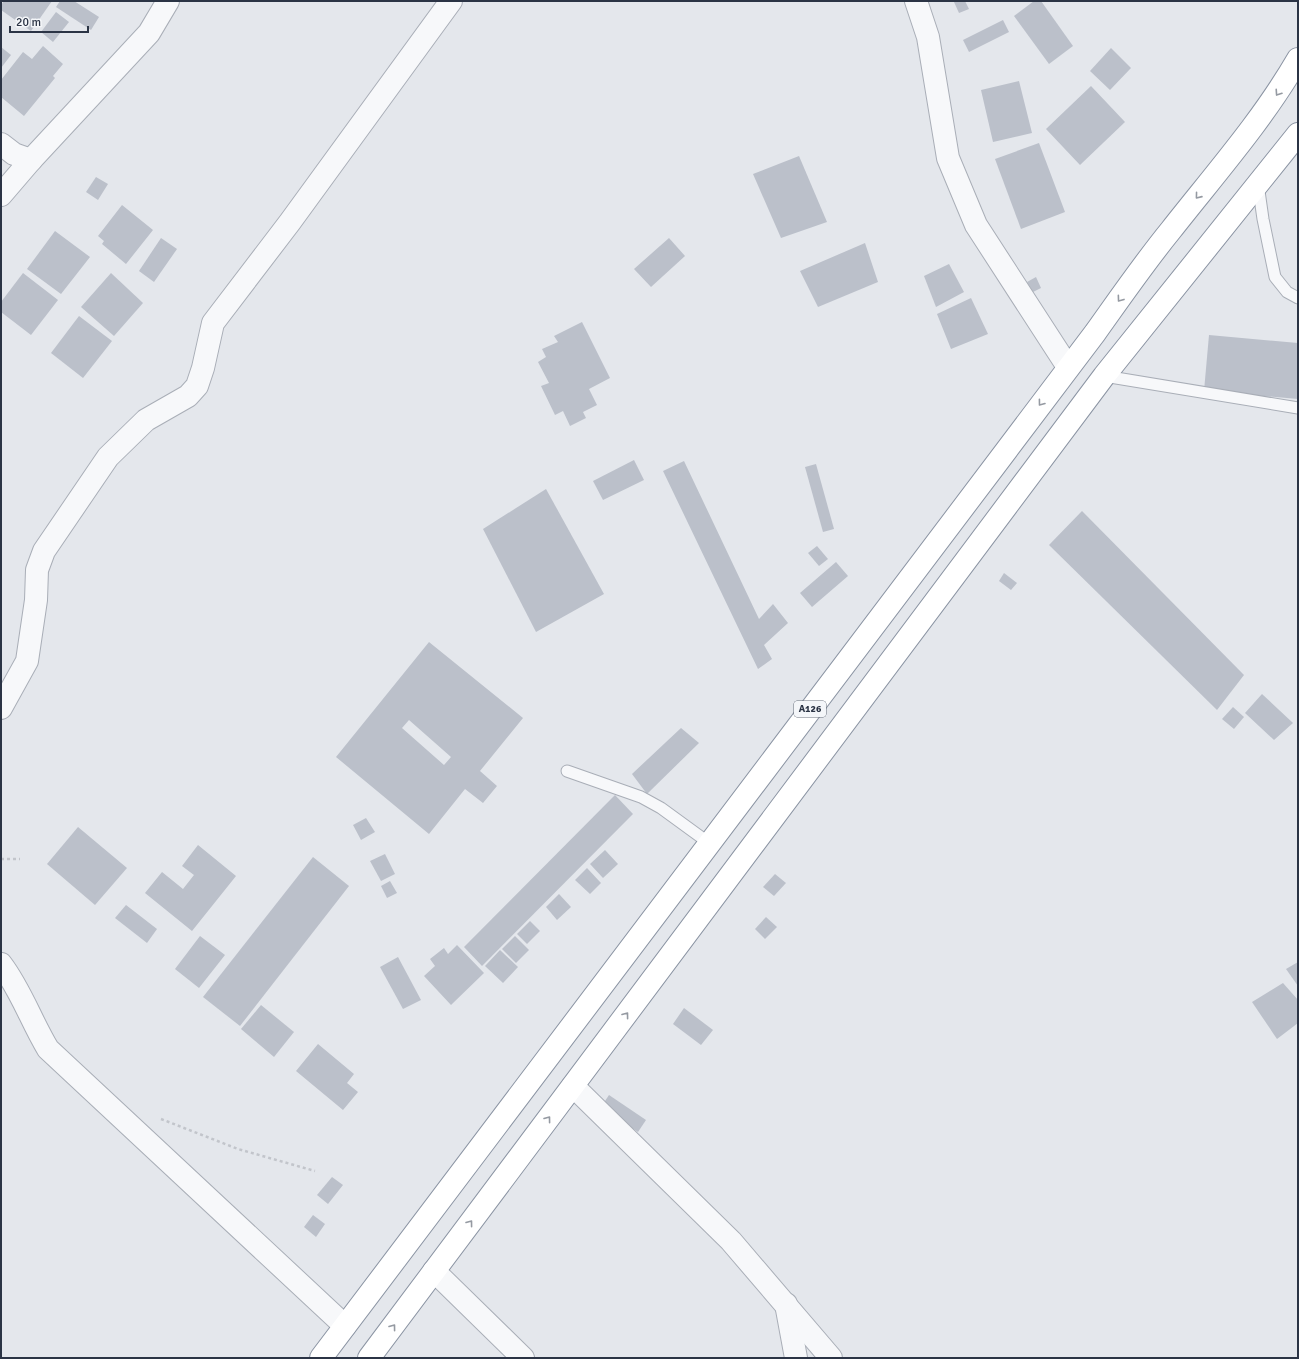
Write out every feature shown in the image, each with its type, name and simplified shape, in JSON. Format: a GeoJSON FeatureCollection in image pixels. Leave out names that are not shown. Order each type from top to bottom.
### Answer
{"type":"FeatureCollection","features":[{"type":"Feature","properties":{"kind":"highway","name":"A126"},"geometry":{"type":"LineString","coordinates":[[321,1358],[1170,231],[1247,136],[1298,60]]}},
{"type":"Feature","properties":{"kind":"highway"},"geometry":{"type":"LineString","coordinates":[[369,1358],[1104,376],[1298,134]]}},
{"type":"Feature","properties":{"kind":"street"},"geometry":{"type":"LineString","coordinates":[[1,195],[31,160],[149,33],[168,1]]}},
{"type":"Feature","properties":{"kind":"street"},"geometry":{"type":"LineString","coordinates":[[1,708],[27,661],[36,600],[37,570],[44,551],[108,457],[146,420],[188,396],[196,386],[203,368],[213,323],[290,222],[451,1]]}},
{"type":"Feature","properties":{"kind":"street"},"geometry":{"type":"LineString","coordinates":[[916,1],[928,37],[948,158],[968,209],[976,225],[1068,367]]}},
{"type":"Feature","properties":{"kind":"street"},"geometry":{"type":"LineString","coordinates":[[1,144],[14,154],[31,160]]}},
{"type":"Feature","properties":{"kind":"street"},"geometry":{"type":"LineString","coordinates":[[1,964],[26,1004],[36,1029],[48,1049],[345,1326]]}},
{"type":"Feature","properties":{"kind":"street"},"geometry":{"type":"LineString","coordinates":[[573,1086],[731,1241],[832,1358]]}},
{"type":"Feature","properties":{"kind":"street"},"geometry":{"type":"LineString","coordinates":[[434,1271],[523,1358]]}},
{"type":"Feature","properties":{"kind":"street"},"geometry":{"type":"LineString","coordinates":[[785,1303],[796,1358]]}},
{"type":"Feature","properties":{"kind":"lane"},"geometry":{"type":"LineString","coordinates":[[1258,184],[1263,219],[1276,277],[1287,292],[1298,298]]}},
{"type":"Feature","properties":{"kind":"lane"},"geometry":{"type":"LineString","coordinates":[[1104,376],[1298,408]]}},
{"type":"Feature","properties":{"kind":"lane"},"geometry":{"type":"LineString","coordinates":[[567,771],[641,797],[660,808],[709,843]]}},
{"type":"Feature","properties":{"kind":"path"},"geometry":{"type":"LineString","coordinates":[[1,859],[20,859]]}},
{"type":"Feature","properties":{"kind":"path"},"geometry":{"type":"LineString","coordinates":[[153,1117],[238,1149],[316,1171]]}},
{"type":"Feature","properties":{"kind":"building"},"geometry":{"type":"Polygon","coordinates":[[[4,1],[52,1],[31,31],[1,10],[1,5],[4,1]]]}},
{"type":"Feature","properties":{"kind":"building"},"geometry":{"type":"Polygon","coordinates":[[[60,1],[74,1],[99,17],[91,30],[56,7],[60,1]]]}},
{"type":"Feature","properties":{"kind":"building"},"geometry":{"type":"Polygon","coordinates":[[[965,1],[969,9],[959,13],[954,2],[965,1]]]}},
{"type":"Feature","properties":{"kind":"building"},"geometry":{"type":"Polygon","coordinates":[[[1034,1],[1041,1],[1073,46],[1049,64],[1014,16],[1034,1]]]}},
{"type":"Feature","properties":{"kind":"building"},"geometry":{"type":"Polygon","coordinates":[[[56,12],[69,22],[53,42],[41,32],[56,12]]]}},
{"type":"Feature","properties":{"kind":"building"},"geometry":{"type":"Polygon","coordinates":[[[1003,20],[1009,32],[969,52],[963,40],[1003,20]]]}},
{"type":"Feature","properties":{"kind":"building"},"geometry":{"type":"Polygon","coordinates":[[[43,46],[63,64],[53,76],[55,78],[24,116],[1,97],[1,80],[23,52],[32,59],[43,46]]]}},
{"type":"Feature","properties":{"kind":"building"},"geometry":{"type":"Polygon","coordinates":[[[1,47],[11,55],[1,68],[1,47]]]}},
{"type":"Feature","properties":{"kind":"building"},"geometry":{"type":"Polygon","coordinates":[[[1111,48],[1131,68],[1110,90],[1090,71],[1111,48]]]}},
{"type":"Feature","properties":{"kind":"building"},"geometry":{"type":"Polygon","coordinates":[[[1019,81],[1032,133],[993,142],[981,90],[1019,81]]]}},
{"type":"Feature","properties":{"kind":"building"},"geometry":{"type":"Polygon","coordinates":[[[1091,86],[1125,122],[1080,165],[1046,129],[1091,86]]]}},
{"type":"Feature","properties":{"kind":"building"},"geometry":{"type":"Polygon","coordinates":[[[1039,143],[1065,212],[1021,229],[995,159],[1039,143]]]}},
{"type":"Feature","properties":{"kind":"building"},"geometry":{"type":"Polygon","coordinates":[[[799,156],[827,222],[781,238],[753,174],[799,156]]]}},
{"type":"Feature","properties":{"kind":"building"},"geometry":{"type":"Polygon","coordinates":[[[96,177],[108,184],[98,200],[86,192],[96,177]]]}},
{"type":"Feature","properties":{"kind":"building"},"geometry":{"type":"Polygon","coordinates":[[[122,205],[153,230],[126,264],[102,244],[104,241],[98,236],[122,205]]]}},
{"type":"Feature","properties":{"kind":"building"},"geometry":{"type":"Polygon","coordinates":[[[55,231],[90,257],[61,294],[27,269],[55,231]]]}},
{"type":"Feature","properties":{"kind":"building"},"geometry":{"type":"Polygon","coordinates":[[[161,238],[177,249],[154,282],[139,271],[161,238]]]}},
{"type":"Feature","properties":{"kind":"building"},"geometry":{"type":"Polygon","coordinates":[[[669,238],[685,256],[651,287],[634,269],[669,238]]]}},
{"type":"Feature","properties":{"kind":"building"},"geometry":{"type":"Polygon","coordinates":[[[865,243],[878,282],[818,307],[800,271],[865,243]]]}},
{"type":"Feature","properties":{"kind":"building"},"geometry":{"type":"Polygon","coordinates":[[[949,264],[964,292],[936,307],[924,276],[949,264]]]}},
{"type":"Feature","properties":{"kind":"building"},"geometry":{"type":"Polygon","coordinates":[[[23,273],[58,300],[31,335],[1,312],[1,302],[23,273]]]}},
{"type":"Feature","properties":{"kind":"building"},"geometry":{"type":"Polygon","coordinates":[[[111,273],[143,303],[114,336],[81,307],[111,273]]]}},
{"type":"Feature","properties":{"kind":"building"},"geometry":{"type":"Polygon","coordinates":[[[1036,277],[1041,288],[1033,292],[1027,282],[1036,277]]]}},
{"type":"Feature","properties":{"kind":"building"},"geometry":{"type":"Polygon","coordinates":[[[971,298],[988,334],[951,349],[937,314],[971,298]]]}},
{"type":"Feature","properties":{"kind":"building"},"geometry":{"type":"Polygon","coordinates":[[[79,316],[112,341],[83,378],[51,353],[79,316]]]}},
{"type":"Feature","properties":{"kind":"building"},"geometry":{"type":"Polygon","coordinates":[[[582,322],[610,378],[589,389],[597,405],[583,412],[586,418],[570,426],[563,411],[555,415],[541,386],[549,383],[538,362],[546,357],[542,349],[558,342],[554,336],[582,322]]]}},
{"type":"Feature","properties":{"kind":"building"},"geometry":{"type":"Polygon","coordinates":[[[1209,335],[1298,343],[1298,399],[1204,391],[1209,335]]]}},
{"type":"Feature","properties":{"kind":"building"},"geometry":{"type":"Polygon","coordinates":[[[634,460],[644,480],[603,500],[593,481],[634,460]]]}},
{"type":"Feature","properties":{"kind":"building"},"geometry":{"type":"Polygon","coordinates":[[[684,461],[759,619],[773,604],[788,623],[764,645],[772,659],[758,669],[663,471],[684,461]]]}},
{"type":"Feature","properties":{"kind":"building"},"geometry":{"type":"Polygon","coordinates":[[[816,464],[834,529],[823,532],[805,467],[816,464]]]}},
{"type":"Feature","properties":{"kind":"building"},"geometry":{"type":"Polygon","coordinates":[[[546,489],[604,594],[536,632],[483,529],[546,489]]]}},
{"type":"Feature","properties":{"kind":"building"},"geometry":{"type":"Polygon","coordinates":[[[1082,511],[1244,675],[1217,710],[1049,545],[1082,511]]]}},
{"type":"Feature","properties":{"kind":"building"},"geometry":{"type":"Polygon","coordinates":[[[817,546],[828,559],[819,566],[808,553],[817,546]]]}},
{"type":"Feature","properties":{"kind":"building"},"geometry":{"type":"Polygon","coordinates":[[[836,562],[848,576],[812,607],[800,593],[836,562]]]}},
{"type":"Feature","properties":{"kind":"building"},"geometry":{"type":"Polygon","coordinates":[[[1004,573],[1017,583],[1011,590],[999,581],[1004,573]]]}},
{"type":"Feature","properties":{"kind":"building"},"geometry":{"type":"Polygon","coordinates":[[[429,642],[523,718],[480,771],[497,786],[483,803],[465,789],[429,834],[336,757],[429,642]],[[409,720],[402,728],[444,765],[451,757],[409,720]]]}},
{"type":"Feature","properties":{"kind":"building"},"geometry":{"type":"Polygon","coordinates":[[[1262,694],[1293,723],[1274,740],[1245,713],[1262,694]]]}},
{"type":"Feature","properties":{"kind":"building"},"geometry":{"type":"Polygon","coordinates":[[[1233,707],[1244,717],[1234,729],[1222,719],[1233,707]]]}},
{"type":"Feature","properties":{"kind":"building"},"geometry":{"type":"Polygon","coordinates":[[[681,728],[699,743],[647,794],[632,774],[681,728]]]}},
{"type":"Feature","properties":{"kind":"building"},"geometry":{"type":"Polygon","coordinates":[[[615,795],[633,814],[482,966],[464,947],[615,795]]]}},
{"type":"Feature","properties":{"kind":"building"},"geometry":{"type":"Polygon","coordinates":[[[366,818],[375,832],[361,840],[353,825],[366,818]]]}},
{"type":"Feature","properties":{"kind":"building"},"geometry":{"type":"Polygon","coordinates":[[[78,827],[127,868],[95,905],[47,864],[78,827]]]}},
{"type":"Feature","properties":{"kind":"building"},"geometry":{"type":"Polygon","coordinates":[[[198,845],[236,876],[192,931],[145,893],[162,872],[183,889],[194,875],[182,866],[198,845]]]}},
{"type":"Feature","properties":{"kind":"building"},"geometry":{"type":"Polygon","coordinates":[[[605,850],[618,864],[603,878],[590,864],[605,850]]]}},
{"type":"Feature","properties":{"kind":"building"},"geometry":{"type":"Polygon","coordinates":[[[385,854],[395,874],[381,881],[370,861],[385,854]]]}},
{"type":"Feature","properties":{"kind":"building"},"geometry":{"type":"Polygon","coordinates":[[[313,857],[349,886],[240,1026],[203,997],[313,857]]]}},
{"type":"Feature","properties":{"kind":"building"},"geometry":{"type":"Polygon","coordinates":[[[587,868],[601,883],[590,894],[575,880],[587,868]]]}},
{"type":"Feature","properties":{"kind":"building"},"geometry":{"type":"Polygon","coordinates":[[[775,874],[786,883],[774,896],[763,887],[775,874]]]}},
{"type":"Feature","properties":{"kind":"building"},"geometry":{"type":"Polygon","coordinates":[[[390,881],[397,893],[387,898],[381,886],[390,881]]]}},
{"type":"Feature","properties":{"kind":"building"},"geometry":{"type":"Polygon","coordinates":[[[559,894],[571,907],[557,920],[546,907],[559,894]]]}},
{"type":"Feature","properties":{"kind":"building"},"geometry":{"type":"Polygon","coordinates":[[[126,905],[157,929],[147,943],[115,918],[126,905]]]}},
{"type":"Feature","properties":{"kind":"building"},"geometry":{"type":"Polygon","coordinates":[[[766,917],[777,927],[765,939],[755,929],[766,917]]]}},
{"type":"Feature","properties":{"kind":"building"},"geometry":{"type":"Polygon","coordinates":[[[530,921],[540,931],[527,944],[517,934],[530,921]]]}},
{"type":"Feature","properties":{"kind":"building"},"geometry":{"type":"Polygon","coordinates":[[[200,936],[225,955],[199,988],[175,969],[200,936]]]}},
{"type":"Feature","properties":{"kind":"building"},"geometry":{"type":"Polygon","coordinates":[[[515,936],[529,950],[516,963],[502,949],[515,936]]]}},
{"type":"Feature","properties":{"kind":"building"},"geometry":{"type":"Polygon","coordinates":[[[457,945],[484,973],[451,1005],[424,976],[435,966],[430,959],[444,948],[448,954],[457,945]]]}},
{"type":"Feature","properties":{"kind":"building"},"geometry":{"type":"Polygon","coordinates":[[[500,950],[518,967],[503,983],[485,966],[500,950]]]}},
{"type":"Feature","properties":{"kind":"building"},"geometry":{"type":"Polygon","coordinates":[[[398,957],[421,1000],[403,1009],[380,967],[398,957]]]}},
{"type":"Feature","properties":{"kind":"building"},"geometry":{"type":"Polygon","coordinates":[[[1298,962],[1298,986],[1286,969],[1298,962]]]}},
{"type":"Feature","properties":{"kind":"building"},"geometry":{"type":"Polygon","coordinates":[[[1283,983],[1298,1000],[1298,1023],[1277,1039],[1252,1002],[1283,983]]]}},
{"type":"Feature","properties":{"kind":"building"},"geometry":{"type":"Polygon","coordinates":[[[261,1005],[294,1032],[274,1057],[241,1029],[261,1005]]]}},
{"type":"Feature","properties":{"kind":"building"},"geometry":{"type":"Polygon","coordinates":[[[684,1008],[713,1030],[701,1045],[673,1024],[684,1008]]]}},
{"type":"Feature","properties":{"kind":"building"},"geometry":{"type":"Polygon","coordinates":[[[318,1044],[354,1074],[347,1083],[358,1092],[343,1110],[296,1071],[318,1044]]]}},
{"type":"Feature","properties":{"kind":"building"},"geometry":{"type":"Polygon","coordinates":[[[609,1095],[646,1120],[638,1132],[601,1107],[609,1095]]]}},
{"type":"Feature","properties":{"kind":"building"},"geometry":{"type":"Polygon","coordinates":[[[332,1177],[343,1185],[328,1204],[317,1195],[332,1177]]]}},
{"type":"Feature","properties":{"kind":"building"},"geometry":{"type":"Polygon","coordinates":[[[313,1215],[325,1224],[316,1237],[304,1227],[313,1215]]]}}]}
